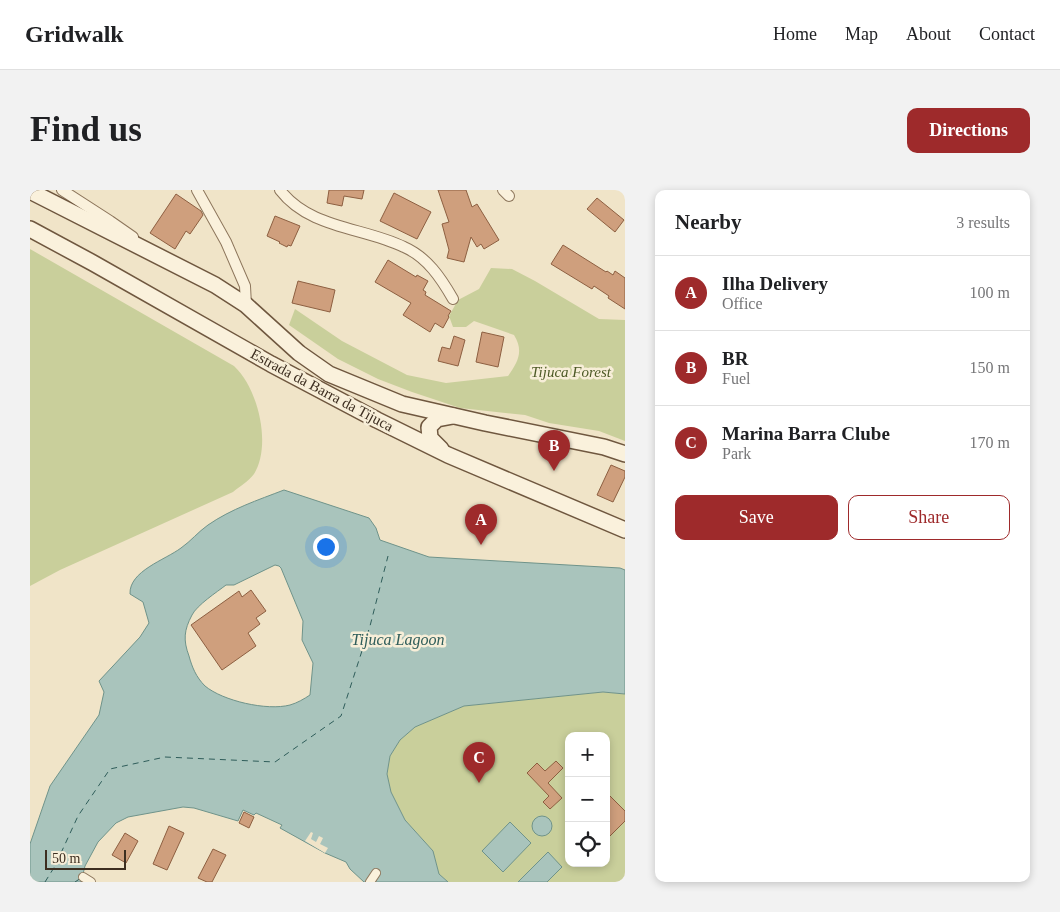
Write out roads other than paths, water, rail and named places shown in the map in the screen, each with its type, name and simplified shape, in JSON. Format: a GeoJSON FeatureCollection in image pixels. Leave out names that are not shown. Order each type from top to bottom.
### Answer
{"type":"FeatureCollection","features":[{"type":"Feature","properties":{"kind":"main road","name":"Estrada da Barra da Tijuca"},"geometry":{"type":"LineString","coordinates":[[30,191],[215,285],[246,305],[299,352],[329,374],[402,404],[604,447],[625,454]]}},
{"type":"Feature","properties":{"kind":"main road","name":"Estrada da Barra da Tijuca"},"geometry":{"type":"LineString","coordinates":[[30,228],[271,364],[448,456],[625,530]]}},
{"type":"Feature","properties":{"kind":"main road"},"geometry":{"type":"LineString","coordinates":[[448,456],[430,438],[430,427],[437,419],[457,416]]}},
{"type":"Feature","properties":{"kind":"street"},"geometry":{"type":"LineString","coordinates":[[62,190],[110,221],[164,260]]}},
{"type":"Feature","properties":{"kind":"street"},"geometry":{"type":"LineString","coordinates":[[196,190],[226,242],[245,286],[246,305]]}},
{"type":"Feature","properties":{"kind":"street"},"geometry":{"type":"LineString","coordinates":[[280,190],[288,200],[300,209],[323,221],[405,247],[427,263],[439,276],[453,299]]}},
{"type":"Feature","properties":{"kind":"street"},"geometry":{"type":"LineString","coordinates":[[370,882],[376,874]]}},
{"type":"Feature","properties":{"kind":"street"},"geometry":{"type":"LineString","coordinates":[[83,877],[91,882]]}},
{"type":"Feature","properties":{"kind":"water","name":"Tijuca Lagoon"},"geometry":{"type":"Polygon","coordinates":[[[284,490],[369,518],[376,528],[380,540],[429,557],[620,568],[625,570],[625,694],[603,692],[464,706],[415,727],[400,740],[390,756],[387,774],[391,792],[405,820],[433,851],[439,874],[448,882],[364,882],[350,869],[346,862],[325,853],[280,828],[282,825],[256,813],[254,815],[243,810],[238,821],[194,808],[183,807],[128,817],[116,823],[98,842],[85,866],[81,882],[30,882],[30,844],[50,786],[99,715],[104,692],[99,681],[140,637],[149,623],[143,602],[130,594],[131,586],[135,579],[149,567],[181,548],[217,519],[245,505],[284,490]],[[275,565],[234,585],[226,585],[198,607],[189,620],[186,630],[185,640],[193,668],[205,686],[223,696],[258,706],[280,707],[290,705],[310,695],[313,663],[302,640],[303,621],[279,566],[275,565]]]}},
{"type":"Feature","properties":{"kind":"water"},"geometry":{"type":"Polygon","coordinates":[[[542,816],[549,819],[552,826],[549,833],[542,836],[535,833],[532,826],[535,819],[542,816]]]}},
{"type":"Feature","properties":{"kind":"water"},"geometry":{"type":"Polygon","coordinates":[[[510,822],[531,843],[503,872],[482,851],[510,822]]]}},
{"type":"Feature","properties":{"kind":"water"},"geometry":{"type":"Polygon","coordinates":[[[548,852],[562,867],[547,882],[518,882],[548,852]]]}},
{"type":"Feature","properties":{"kind":"place","name":"BR"},"geometry":{"type":"Point","coordinates":[554,471]}},
{"type":"Feature","properties":{"kind":"place","name":"Ilha Delivery"},"geometry":{"type":"Point","coordinates":[481,545]}},
{"type":"Feature","properties":{"kind":"place","name":"Marina Barra Clube"},"geometry":{"type":"Point","coordinates":[479,783]}},
{"type":"Feature","properties":{"kind":"park label","name":"Tijuca Forest"},"geometry":{"type":"Point","coordinates":[571,372]}}]}
